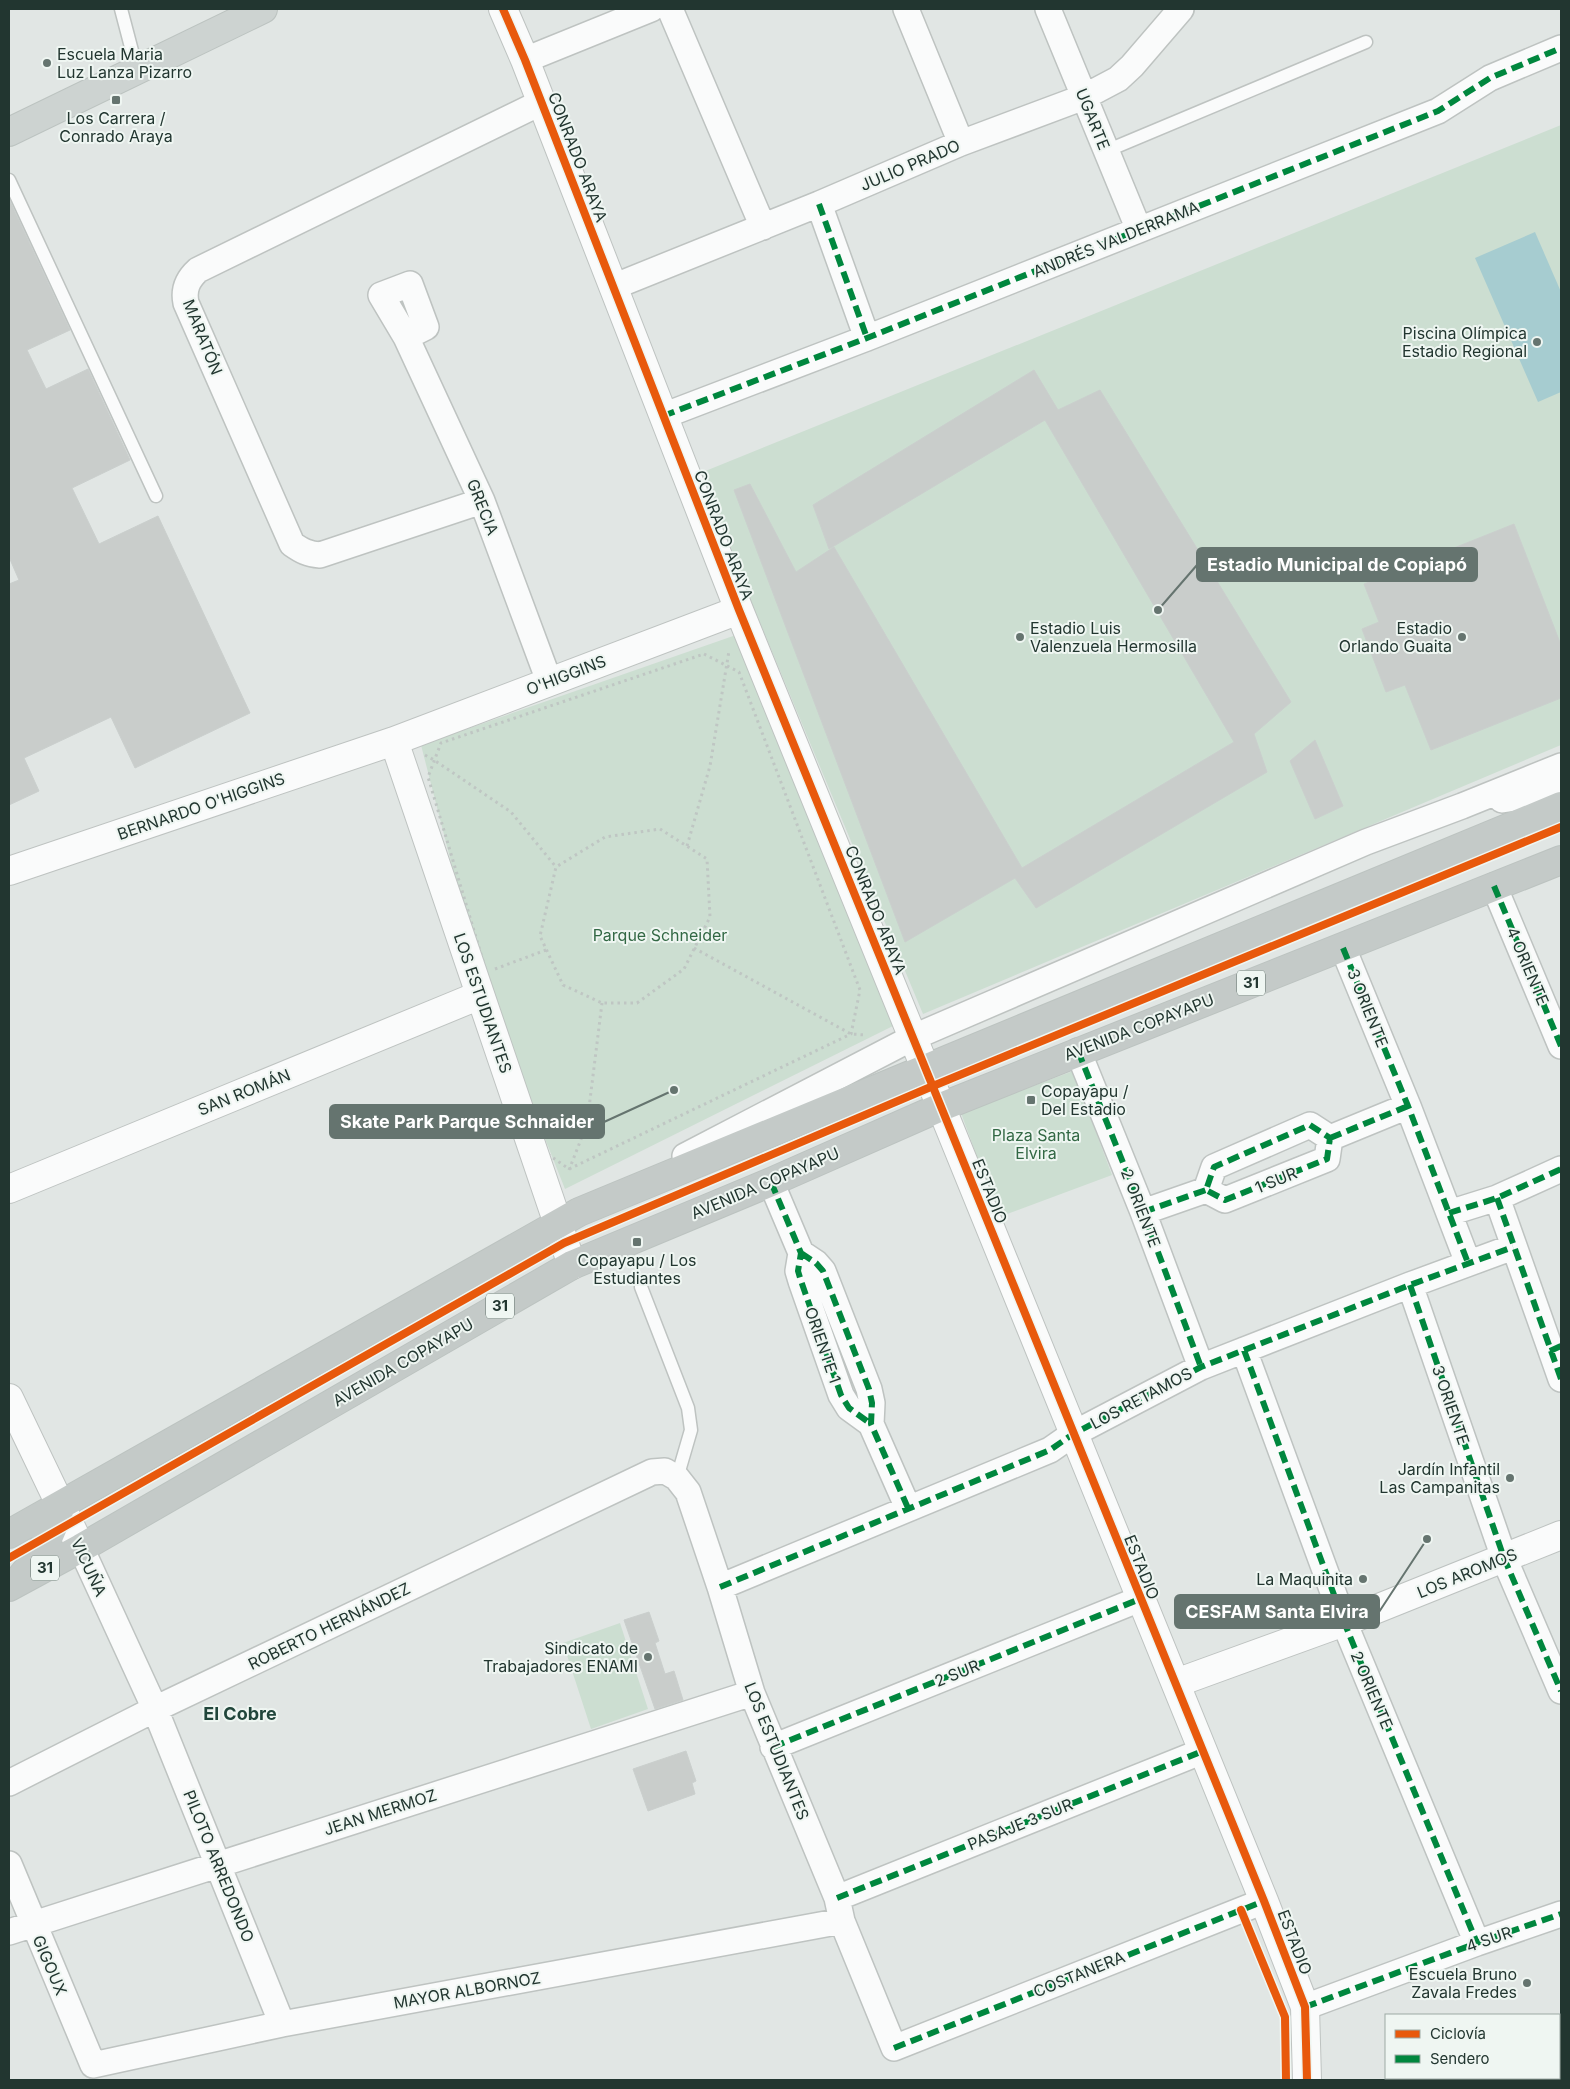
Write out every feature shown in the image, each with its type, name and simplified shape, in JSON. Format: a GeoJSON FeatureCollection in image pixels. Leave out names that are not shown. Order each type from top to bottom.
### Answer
{"type":"FeatureCollection","features":[{"type":"Feature","properties":{"kind":"highway"},"geometry":{"type":"LineString","coordinates":[[9,1534],[569,1218],[1561,806]]}},
{"type":"Feature","properties":{"kind":"highway","name":"AVENIDA COPAYAPU"},"geometry":{"type":"LineString","coordinates":[[11,1586],[81,1548],[572,1265],[771,1182],[941,1107],[1561,860]]}},
{"type":"Feature","properties":{"kind":"highway"},"geometry":{"type":"LineString","coordinates":[[11,1586],[42,1551],[61,1505]]}},
{"type":"Feature","properties":{"kind":"main road"},"geometry":{"type":"LineString","coordinates":[[9,132],[263,9]]}},
{"type":"Feature","properties":{"kind":"street","name":"CONRADO ARAYA"},"geometry":{"type":"LineString","coordinates":[[503,9],[542,102],[739,610],[926,1069]]}},
{"type":"Feature","properties":{"kind":"street"},"geometry":{"type":"LineString","coordinates":[[525,60],[651,9]]}},
{"type":"Feature","properties":{"kind":"street"},"geometry":{"type":"LineString","coordinates":[[670,9],[763,226]]}},
{"type":"Feature","properties":{"kind":"street"},"geometry":{"type":"LineString","coordinates":[[906,9],[961,143]]}},
{"type":"Feature","properties":{"kind":"street","name":"UGARTE"},"geometry":{"type":"LineString","coordinates":[[1048,9],[1139,230]]}},
{"type":"Feature","properties":{"kind":"street","name":"JULIO PRADO"},"geometry":{"type":"LineString","coordinates":[[613,287],[819,204],[961,143],[1084,97],[1118,79],[1125,73],[1181,9]]}},
{"type":"Feature","properties":{"kind":"street","name":"ANDRÉS VALDERRAMA"},"geometry":{"type":"LineString","coordinates":[[663,416],[867,338],[1438,111],[1490,78],[1561,48]]}},
{"type":"Feature","properties":{"kind":"street","name":"MARATÓN"},"geometry":{"type":"LineString","coordinates":[[482,501],[320,554],[306,553],[292,544],[186,302],[185,291],[191,277],[198,270],[542,102]]}},
{"type":"Feature","properties":{"kind":"street"},"geometry":{"type":"LineString","coordinates":[[819,204],[867,338]]}},
{"type":"Feature","properties":{"kind":"street","name":"GRECIA"},"geometry":{"type":"LineString","coordinates":[[406,337],[482,501],[548,681]]}},
{"type":"Feature","properties":{"kind":"street","name":"O'HIGGINS"},"geometry":{"type":"LineString","coordinates":[[394,741],[739,610]]}},
{"type":"Feature","properties":{"kind":"street","name":"BERNARDO O'HIGGINS"},"geometry":{"type":"LineString","coordinates":[[9,871],[394,741]]}},
{"type":"Feature","properties":{"kind":"street","name":"LOS ESTUDIANTES"},"geometry":{"type":"LineString","coordinates":[[394,741],[569,1218],[572,1265]]}},
{"type":"Feature","properties":{"kind":"street"},"geometry":{"type":"LineString","coordinates":[[569,1218],[914,1037],[1366,842],[1561,766]]}},
{"type":"Feature","properties":{"kind":"street"},"geometry":{"type":"LineString","coordinates":[[1462,806],[1561,791]]}},
{"type":"Feature","properties":{"kind":"street","name":"4 ORIENTE"},"geometry":{"type":"LineString","coordinates":[[1494,886],[1561,1046]]}},
{"type":"Feature","properties":{"kind":"street","name":"3 ORIENTE"},"geometry":{"type":"LineString","coordinates":[[1343,948],[1408,1106],[1468,1263]]}},
{"type":"Feature","properties":{"kind":"street","name":"SAN ROMÁN"},"geometry":{"type":"LineString","coordinates":[[9,1189],[483,984]]}},
{"type":"Feature","properties":{"kind":"street","name":"2 ORIENTE"},"geometry":{"type":"LineString","coordinates":[[1078,1051],[1143,1212],[1201,1367]]}},
{"type":"Feature","properties":{"kind":"street","name":"ESTADIO"},"geometry":{"type":"LineString","coordinates":[[926,1069],[1140,1599],[1176,1683],[1305,2007],[1307,2080]]}},
{"type":"Feature","properties":{"kind":"street"},"geometry":{"type":"LineString","coordinates":[[1143,1212],[1206,1190],[1214,1167],[1310,1125],[1330,1138],[1408,1106]]}},
{"type":"Feature","properties":{"kind":"street","name":"1 SUR"},"geometry":{"type":"LineString","coordinates":[[1206,1190],[1226,1200],[1327,1159],[1330,1138]]}},
{"type":"Feature","properties":{"kind":"street"},"geometry":{"type":"LineString","coordinates":[[1449,1213],[1497,1198],[1561,1169]]}},
{"type":"Feature","properties":{"kind":"street","name":"ORIENTE 1"},"geometry":{"type":"LineString","coordinates":[[771,1182],[801,1253],[816,1263],[823,1271],[869,1389],[872,1403],[871,1424],[908,1508]]}},
{"type":"Feature","properties":{"kind":"street"},"geometry":{"type":"LineString","coordinates":[[1497,1198],[1513,1247],[1556,1348],[1561,1379]]}},
{"type":"Feature","properties":{"kind":"street","name":"LOS RETAMOS"},"geometry":{"type":"LineString","coordinates":[[720,1587],[1050,1450],[1074,1434],[1201,1367],[1410,1285],[1513,1247]]}},
{"type":"Feature","properties":{"kind":"street","name":"3 ORIENTE"},"geometry":{"type":"LineString","coordinates":[[1410,1285],[1504,1558],[1561,1691]]}},
{"type":"Feature","properties":{"kind":"street","name":"2 ORIENTE"},"geometry":{"type":"LineString","coordinates":[[1244,1350],[1344,1622],[1477,1943]]}},
{"type":"Feature","properties":{"kind":"street","name":"VICUÑA"},"geometry":{"type":"LineString","coordinates":[[9,1398],[61,1505],[155,1709]]}},
{"type":"Feature","properties":{"kind":"street","name":"ROBERTO HERNÁNDEZ"},"geometry":{"type":"LineString","coordinates":[[9,1783],[155,1709],[652,1472],[665,1471],[677,1478]]}},
{"type":"Feature","properties":{"kind":"street","name":"LOS ESTUDIANTES"},"geometry":{"type":"LineString","coordinates":[[677,1478],[688,1492],[720,1587],[752,1693],[837,1898],[842,1922],[894,2048]]}},
{"type":"Feature","properties":{"kind":"street","name":"LOS AROMOS"},"geometry":{"type":"LineString","coordinates":[[1176,1683],[1344,1622],[1561,1535]]}},
{"type":"Feature","properties":{"kind":"street","name":"2 SUR"},"geometry":{"type":"LineString","coordinates":[[773,1747],[1140,1599]]}},
{"type":"Feature","properties":{"kind":"street","name":"JEAN MERMOZ"},"geometry":{"type":"LineString","coordinates":[[9,1932],[752,1693]]}},
{"type":"Feature","properties":{"kind":"street","name":"PILOTO ARREDONDO"},"geometry":{"type":"LineString","coordinates":[[155,1709],[282,2024]]}},
{"type":"Feature","properties":{"kind":"street","name":"PASAJE 3 SUR"},"geometry":{"type":"LineString","coordinates":[[837,1898],[1203,1751]]}},
{"type":"Feature","properties":{"kind":"street","name":"GIGOUX"},"geometry":{"type":"LineString","coordinates":[[9,1864],[32,1924],[93,2065]]}},
{"type":"Feature","properties":{"kind":"street","name":"COSTANERA"},"geometry":{"type":"LineString","coordinates":[[894,2048],[1264,1901]]}},
{"type":"Feature","properties":{"kind":"street","name":"4 SUR"},"geometry":{"type":"LineString","coordinates":[[1305,2007],[1561,1914]]}},
{"type":"Feature","properties":{"kind":"street","name":"MAYOR ALBORNOZ"},"geometry":{"type":"LineString","coordinates":[[93,2065],[282,2024],[842,1922]]}},
{"type":"Feature","properties":{"kind":"lane"},"geometry":{"type":"LineString","coordinates":[[121,9],[137,70]]}},
{"type":"Feature","properties":{"kind":"lane"},"geometry":{"type":"LineString","coordinates":[[1106,151],[1366,42]]}},
{"type":"Feature","properties":{"kind":"lane"},"geometry":{"type":"LineString","coordinates":[[9,180],[156,496]]}},
{"type":"Feature","properties":{"kind":"lane"},"geometry":{"type":"LineString","coordinates":[[641,1287],[688,1408],[692,1430],[677,1478]]}},
{"type":"Feature","properties":{"kind":"path"},"geometry":{"type":"LineString","coordinates":[[569,1169],[539,1148],[483,984],[428,777],[440,743],[704,654],[739,672],[860,990],[850,1034]]}},
{"type":"Feature","properties":{"kind":"path"},"geometry":{"type":"LineString","coordinates":[[687,846],[710,766],[726,665]]}},
{"type":"Feature","properties":{"kind":"path"},"geometry":{"type":"LineString","coordinates":[[434,760],[510,812],[556,867]]}},
{"type":"Feature","properties":{"kind":"path"},"geometry":{"type":"LineString","coordinates":[[660,829],[687,846],[707,859],[710,917],[684,969],[637,1002],[602,1003],[563,985],[540,936],[556,867],[605,837],[660,829]]}},
{"type":"Feature","properties":{"kind":"path"},"geometry":{"type":"LineString","coordinates":[[694,948],[850,1034]]}},
{"type":"Feature","properties":{"kind":"path"},"geometry":{"type":"LineString","coordinates":[[483,984],[546,950]]}},
{"type":"Feature","properties":{"kind":"path"},"geometry":{"type":"LineString","coordinates":[[569,1169],[587,1124],[602,1003]]}},
{"type":"Feature","properties":{"kind":"path"},"geometry":{"type":"LineString","coordinates":[[569,1169],[850,1034]]}},
{"type":"Feature","properties":{"kind":"green space"},"geometry":{"type":"Polygon","coordinates":[[[1561,125],[1561,745],[923,1014],[698,474],[1561,125]]]}},
{"type":"Feature","properties":{"kind":"green space","name":"Parque Schneider"},"geometry":{"type":"Polygon","coordinates":[[[736,635],[893,1026],[565,1189],[480,975],[421,745],[736,635]]]}},
{"type":"Feature","properties":{"kind":"green space","name":"Plaza Santa Elvira"},"geometry":{"type":"Polygon","coordinates":[[[1073,1071],[1112,1175],[999,1217],[961,1113],[1073,1071]]]}},
{"type":"Feature","properties":{"kind":"green space"},"geometry":{"type":"Polygon","coordinates":[[[620,1623],[648,1709],[591,1729],[563,1643],[620,1623]]]}},
{"type":"Feature","properties":{"kind":"water","name":"Piscina Olímpica Estadio Regional"},"geometry":{"type":"Polygon","coordinates":[[[1535,232],[1561,292],[1561,392],[1538,402],[1475,258],[1535,232]]]}},
{"type":"Feature","properties":{"kind":"building"},"geometry":{"type":"Polygon","coordinates":[[[9,199],[70,330],[27,350],[46,389],[88,369],[130,460],[72,488],[99,544],[158,516],[250,713],[135,768],[111,717],[24,758],[39,791],[9,805],[9,584],[19,580],[9,557],[9,199]]]}},
{"type":"Feature","properties":{"kind":"building"},"geometry":{"type":"Polygon","coordinates":[[[1034,370],[1058,410],[1100,390],[1291,702],[1254,734],[1267,772],[1036,908],[1015,878],[905,942],[734,490],[750,484],[796,572],[834,547],[1022,868],[1234,742],[1045,420],[829,549],[813,505],[1034,370]]]}},
{"type":"Feature","properties":{"kind":"building","name":"Estadio Orlando Guaita"},"geometry":{"type":"Polygon","coordinates":[[[1514,524],[1561,645],[1561,698],[1431,750],[1405,685],[1386,692],[1362,629],[1379,622],[1364,584],[1514,524]]]}},
{"type":"Feature","properties":{"kind":"building"},"geometry":{"type":"Polygon","coordinates":[[[1315,740],[1343,806],[1315,819],[1290,761],[1315,740]]]}},
{"type":"Feature","properties":{"kind":"building","name":"Sindicato de Trabajadores ENAMI"},"geometry":{"type":"Polygon","coordinates":[[[649,1612],[659,1641],[655,1643],[665,1674],[674,1671],[683,1700],[655,1709],[624,1620],[649,1612]]]}},
{"type":"Feature","properties":{"kind":"building"},"geometry":{"type":"Polygon","coordinates":[[[686,1751],[696,1781],[692,1783],[695,1794],[648,1811],[633,1769],[686,1751]]]}},
{"type":"Feature","properties":{"kind":"marked path"},"geometry":{"type":"LineString","coordinates":[[663,416],[867,338],[1438,111],[1490,78],[1561,48]]}},
{"type":"Feature","properties":{"kind":"marked path"},"geometry":{"type":"LineString","coordinates":[[819,204],[867,338]]}},
{"type":"Feature","properties":{"kind":"marked path"},"geometry":{"type":"LineString","coordinates":[[1494,886],[1561,1046]]}},
{"type":"Feature","properties":{"kind":"marked path"},"geometry":{"type":"LineString","coordinates":[[1343,948],[1408,1106],[1468,1263]]}},
{"type":"Feature","properties":{"kind":"marked path"},"geometry":{"type":"LineString","coordinates":[[1078,1051],[1143,1212],[1201,1367]]}},
{"type":"Feature","properties":{"kind":"marked path"},"geometry":{"type":"LineString","coordinates":[[1330,1138],[1408,1106]]}},
{"type":"Feature","properties":{"kind":"marked path"},"geometry":{"type":"LineString","coordinates":[[1310,1125],[1330,1138],[1327,1159],[1225,1200],[1206,1190],[1214,1167],[1310,1125]]}},
{"type":"Feature","properties":{"kind":"marked path"},"geometry":{"type":"LineString","coordinates":[[1449,1213],[1497,1198],[1561,1169]]}},
{"type":"Feature","properties":{"kind":"marked path"},"geometry":{"type":"LineString","coordinates":[[771,1182],[801,1253],[798,1271],[841,1395],[849,1408],[871,1424]]}},
{"type":"Feature","properties":{"kind":"marked path"},"geometry":{"type":"LineString","coordinates":[[1143,1212],[1206,1190]]}},
{"type":"Feature","properties":{"kind":"marked path"},"geometry":{"type":"LineString","coordinates":[[1497,1198],[1561,1379]]}},
{"type":"Feature","properties":{"kind":"marked path"},"geometry":{"type":"LineString","coordinates":[[720,1587],[1050,1450],[1073,1434],[1201,1367],[1410,1285],[1513,1247]]}},
{"type":"Feature","properties":{"kind":"marked path"},"geometry":{"type":"LineString","coordinates":[[801,1253],[816,1263],[823,1271],[869,1389],[872,1403],[871,1424],[908,1508]]}},
{"type":"Feature","properties":{"kind":"marked path"},"geometry":{"type":"LineString","coordinates":[[1410,1285],[1504,1558],[1561,1691]]}},
{"type":"Feature","properties":{"kind":"marked path"},"geometry":{"type":"LineString","coordinates":[[1550,1351],[1561,1346]]}},
{"type":"Feature","properties":{"kind":"marked path"},"geometry":{"type":"LineString","coordinates":[[1244,1350],[1344,1622],[1477,1943]]}},
{"type":"Feature","properties":{"kind":"marked path"},"geometry":{"type":"LineString","coordinates":[[773,1747],[1140,1599]]}},
{"type":"Feature","properties":{"kind":"marked path"},"geometry":{"type":"LineString","coordinates":[[837,1898],[1203,1751]]}},
{"type":"Feature","properties":{"kind":"marked path"},"geometry":{"type":"LineString","coordinates":[[894,2048],[1264,1901]]}},
{"type":"Feature","properties":{"kind":"marked path"},"geometry":{"type":"LineString","coordinates":[[1305,2007],[1561,1914]]}},
{"type":"Feature","properties":{"kind":"cycle path"},"geometry":{"type":"LineString","coordinates":[[503,9],[525,60],[739,610],[1264,1901],[1305,2007],[1307,2080]]}},
{"type":"Feature","properties":{"kind":"cycle path"},"geometry":{"type":"LineString","coordinates":[[9,1558],[564,1243],[933,1086],[1561,827]]}},
{"type":"Feature","properties":{"kind":"cycle path"},"geometry":{"type":"LineString","coordinates":[[1241,1910],[1285,2017],[1286,2080]]}},
{"type":"Feature","properties":{"kind":"place","name":"Escuela Maria Luz Lanza Pizarro"},"geometry":{"type":"Point","coordinates":[47,63]}},
{"type":"Feature","properties":{"kind":"place","name":"Los Carrera / Conrado Araya"},"geometry":{"type":"Point","coordinates":[116,100]}},
{"type":"Feature","properties":{"kind":"place","name":"Piscina Olímpica Estadio Regional"},"geometry":{"type":"Point","coordinates":[1537,342]}},
{"type":"Feature","properties":{"kind":"place","name":"Estadio Municipal de Copiapó"},"geometry":{"type":"Point","coordinates":[1158,610]}},
{"type":"Feature","properties":{"kind":"place","name":"Estadio Luis Valenzuela Hermosilla"},"geometry":{"type":"Point","coordinates":[1020,637]}},
{"type":"Feature","properties":{"kind":"place","name":"Estadio Orlando Guaita"},"geometry":{"type":"Point","coordinates":[1462,637]}},
{"type":"Feature","properties":{"kind":"place","name":"Skate Park Parque Schnaider"},"geometry":{"type":"Point","coordinates":[674,1090]}},
{"type":"Feature","properties":{"kind":"place","name":"Copayapu / Del Estadio"},"geometry":{"type":"Point","coordinates":[1031,1100]}},
{"type":"Feature","properties":{"kind":"place","name":"Copayapu / Los Estudiantes"},"geometry":{"type":"Point","coordinates":[637,1242]}},
{"type":"Feature","properties":{"kind":"place","name":"Jardín Infantil Las Campanitas"},"geometry":{"type":"Point","coordinates":[1510,1478]}},
{"type":"Feature","properties":{"kind":"place","name":"CESFAM Santa Elvira"},"geometry":{"type":"Point","coordinates":[1427,1539]}},
{"type":"Feature","properties":{"kind":"place","name":"La Maquinita"},"geometry":{"type":"Point","coordinates":[1363,1579]}},
{"type":"Feature","properties":{"kind":"place","name":"Sindicato de Trabajadores ENAMI"},"geometry":{"type":"Point","coordinates":[648,1657]}},
{"type":"Feature","properties":{"kind":"place","name":"Escuela Bruno Zavala Fredes"},"geometry":{"type":"Point","coordinates":[1527,1983]}},
{"type":"Feature","properties":{"kind":"district","name":"El Cobre"},"geometry":{"type":"Point","coordinates":[240,1714]}}]}
